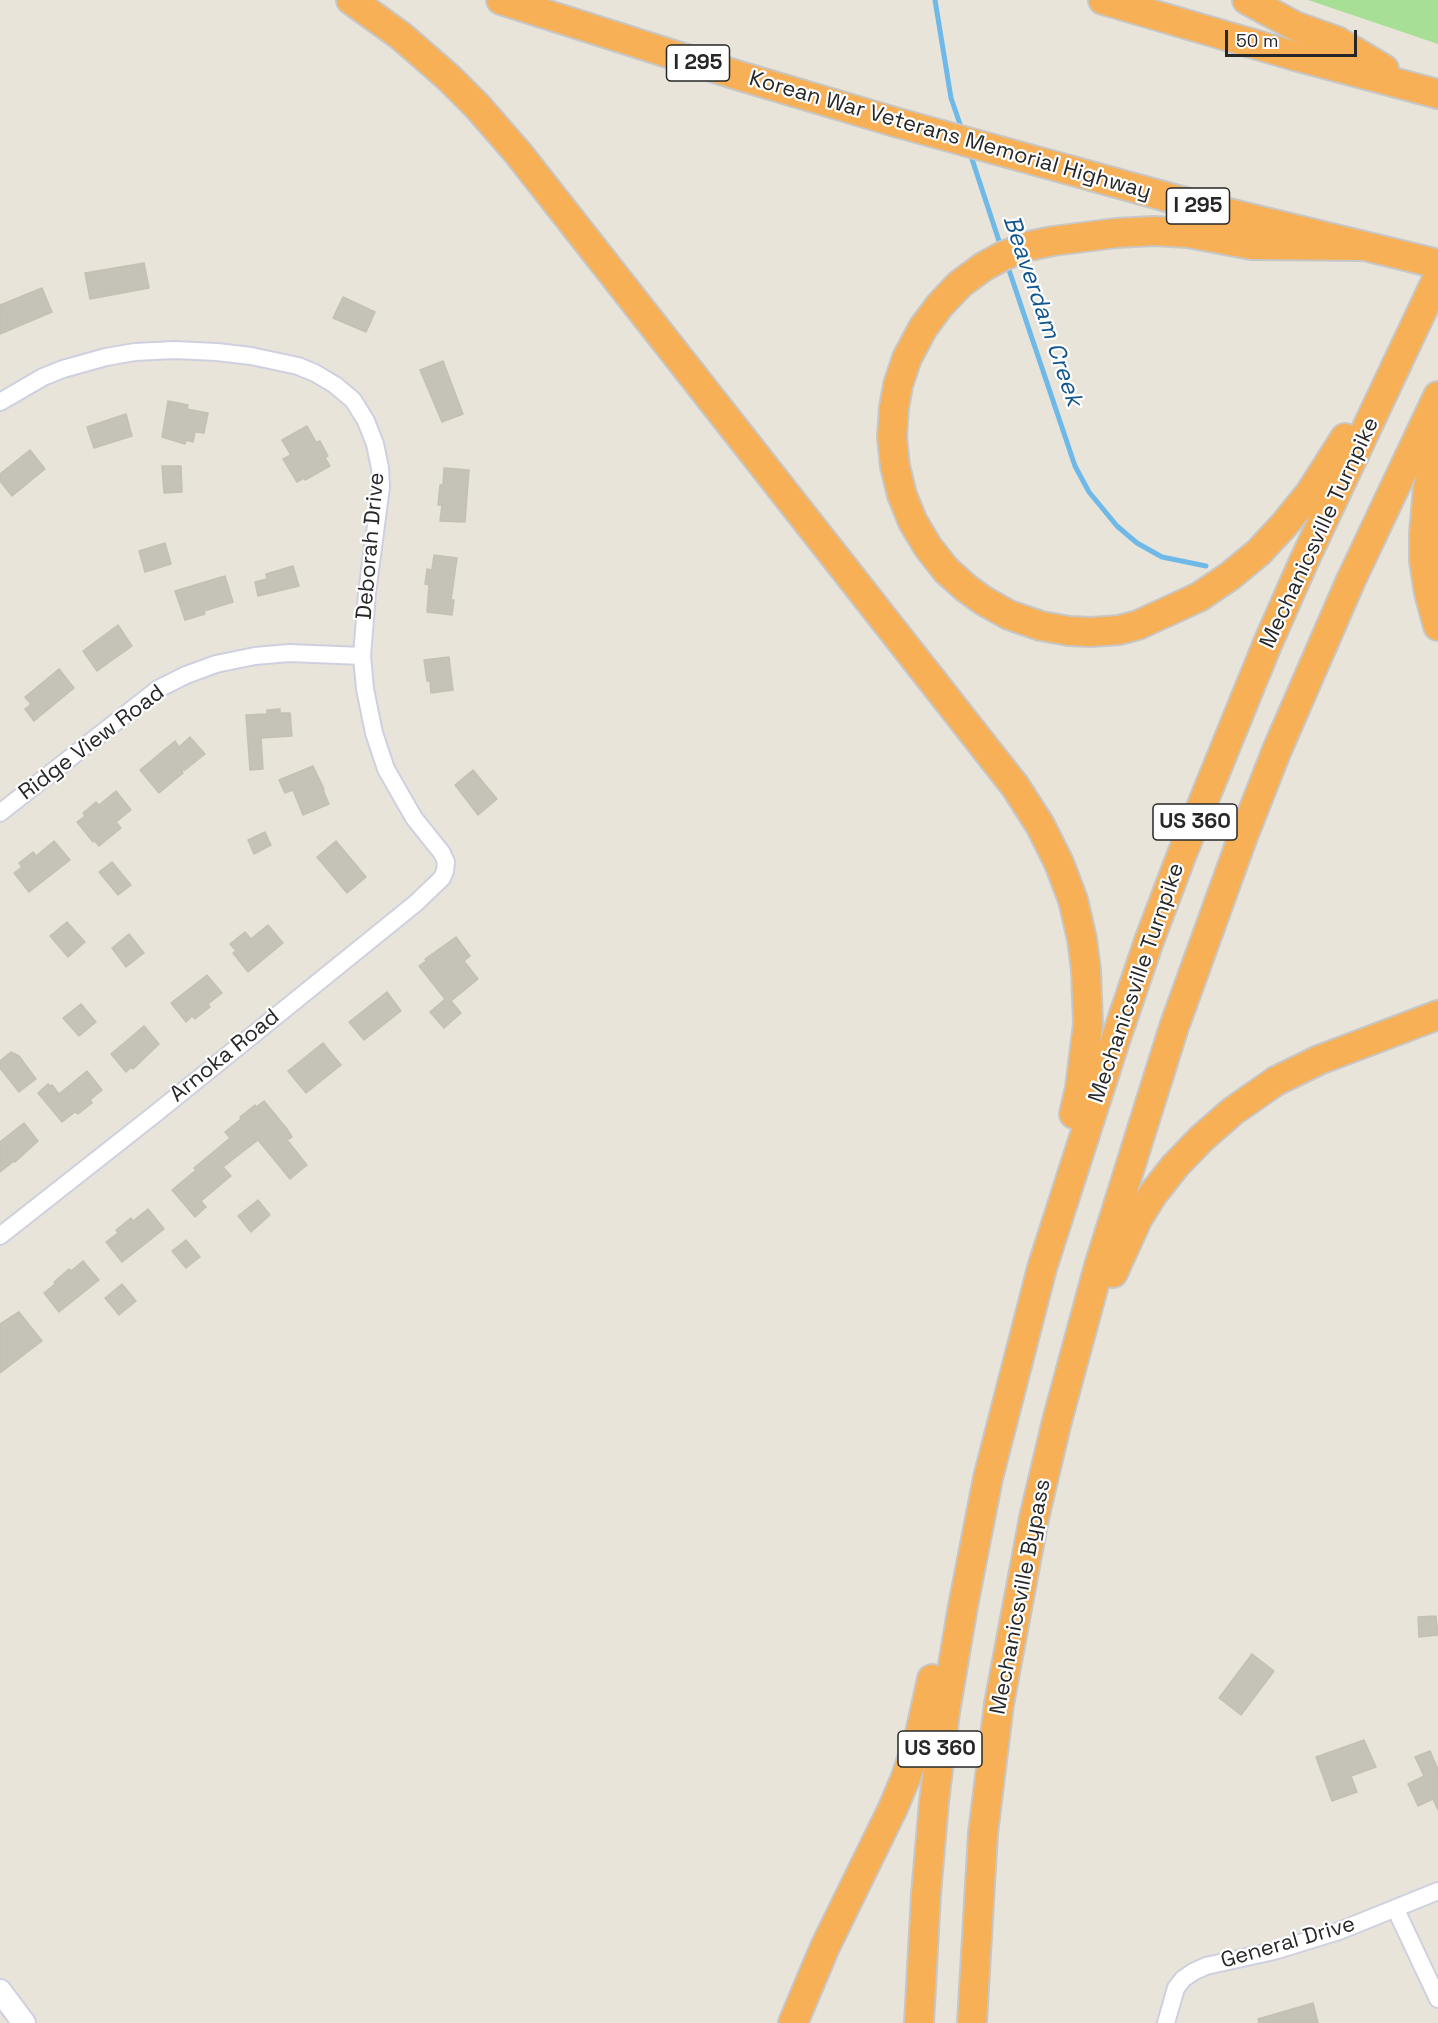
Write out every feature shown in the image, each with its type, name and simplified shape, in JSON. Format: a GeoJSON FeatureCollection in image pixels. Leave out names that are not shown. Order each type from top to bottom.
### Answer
{"type":"FeatureCollection","features":[{"type":"Feature","properties":{"kind":"highway"},"geometry":{"type":"LineString","coordinates":[[351,0],[401,36],[448,77],[518,153],[1015,786],[1040,825],[1059,863],[1073,900],[1082,939],[1086,970],[1088,1024],[1078,1098],[1056,1176],[1010,1389]]}},
{"type":"Feature","properties":{"kind":"highway","name":"Korean War Veterans Memorial Highway"},"geometry":{"type":"LineString","coordinates":[[501,0],[740,76],[895,122],[1196,205],[1438,266]]}},
{"type":"Feature","properties":{"kind":"highway"},"geometry":{"type":"LineString","coordinates":[[1103,0],[1295,56],[1425,90]]}},
{"type":"Feature","properties":{"kind":"highway"},"geometry":{"type":"LineString","coordinates":[[1247,0],[1296,26],[1337,41],[1425,90]]}},
{"type":"Feature","properties":{"kind":"highway"},"geometry":{"type":"LineString","coordinates":[[1364,247],[1252,245],[1196,234],[1154,231],[1053,241],[1003,256],[983,267],[960,284],[923,328],[907,358],[898,386],[892,437],[895,466],[902,495],[913,522],[928,548],[946,570],[984,601],[1009,615],[1041,626],[1068,631],[1119,630],[1138,625],[1199,597],[1230,576],[1259,552],[1284,525],[1329,465],[1438,266]]}},
{"type":"Feature","properties":{"kind":"highway","name":"Mechanicsville Turnpike"},"geometry":{"type":"LineString","coordinates":[[988,1478],[1042,1268],[1145,952],[1263,655],[1304,561],[1438,277]]}},
{"type":"Feature","properties":{"kind":"highway","name":"Mechanicsville Bypass"},"geometry":{"type":"LineString","coordinates":[[972,2023],[978,1899],[991,1764],[1009,1641],[1034,1518],[1065,1389],[1099,1266],[1174,1027],[1242,839],[1346,591],[1438,396]]}},
{"type":"Feature","properties":{"kind":"highway"},"geometry":{"type":"LineString","coordinates":[[1438,443],[1428,487],[1424,561],[1429,593],[1438,626]]}},
{"type":"Feature","properties":{"kind":"highway"},"geometry":{"type":"LineString","coordinates":[[1009,1641],[1107,1292],[1126,1241],[1153,1194],[1175,1166],[1202,1138],[1233,1111],[1276,1082],[1319,1060],[1438,1015]]}},
{"type":"Feature","properties":{"kind":"highway"},"geometry":{"type":"LineString","coordinates":[[793,2023],[825,1947],[906,1777],[919,1738],[937,1656],[988,1478]]}},
{"type":"Feature","properties":{"kind":"highway","name":"US 360"},"geometry":{"type":"LineString","coordinates":[[919,2023],[926,1894],[945,1712],[988,1478]]}},
{"type":"Feature","properties":{"kind":"highway"},"geometry":{"type":"LineString","coordinates":[[978,1899],[984,2023]]}},
{"type":"Feature","properties":{"kind":"main road"},"geometry":{"type":"LineString","coordinates":[[0,1991],[24,2023]]}},
{"type":"Feature","properties":{"kind":"street","name":"Deborah Drive"},"geometry":{"type":"LineString","coordinates":[[0,402],[43,377],[63,369],[106,357],[154,351],[217,352],[251,356],[298,366],[335,385],[353,400],[366,421],[375,444],[381,487],[367,593],[362,656],[364,689],[374,733],[392,783],[414,818],[442,853],[446,862],[445,871]]}},
{"type":"Feature","properties":{"kind":"street","name":"Ridge View Road"},"geometry":{"type":"LineString","coordinates":[[0,813],[158,689],[186,675],[216,664],[289,652],[362,656]]}},
{"type":"Feature","properties":{"kind":"street","name":"Arnoka Road"},"geometry":{"type":"LineString","coordinates":[[0,1236],[416,903],[442,878],[445,871]]}},
{"type":"Feature","properties":{"kind":"street","name":"General Drive"},"geometry":{"type":"LineString","coordinates":[[1166,2023],[1176,1988],[1192,1972],[1206,1966],[1307,1941],[1396,1910],[1438,1891]]}},
{"type":"Feature","properties":{"kind":"street"},"geometry":{"type":"LineString","coordinates":[[1396,1910],[1438,1999]]}},
{"type":"Feature","properties":{"kind":"green space"},"geometry":{"type":"Polygon","coordinates":[[[1308,0],[1438,0],[1438,44],[1308,0]]]}},
{"type":"Feature","properties":{"kind":"building"},"geometry":{"type":"Polygon","coordinates":[[[144,263],[149,288],[90,299],[85,273],[144,263]]]}},
{"type":"Feature","properties":{"kind":"building"},"geometry":{"type":"Polygon","coordinates":[[[42,288],[52,312],[0,334],[0,305],[42,288]]]}},
{"type":"Feature","properties":{"kind":"building"},"geometry":{"type":"Polygon","coordinates":[[[343,297],[375,312],[366,332],[333,318],[343,297]]]}},
{"type":"Feature","properties":{"kind":"building"},"geometry":{"type":"Polygon","coordinates":[[[443,361],[463,414],[442,422],[420,370],[443,361]]]}},
{"type":"Feature","properties":{"kind":"building"},"geometry":{"type":"Polygon","coordinates":[[[168,401],[188,405],[187,409],[208,413],[204,433],[195,432],[193,442],[186,440],[185,444],[162,437],[168,401]]]}},
{"type":"Feature","properties":{"kind":"building"},"geometry":{"type":"Polygon","coordinates":[[[126,414],[132,436],[94,448],[87,427],[126,414]]]}},
{"type":"Feature","properties":{"kind":"building"},"geometry":{"type":"Polygon","coordinates":[[[307,426],[316,442],[320,441],[328,456],[325,458],[330,466],[297,482],[283,459],[291,455],[282,440],[307,426]]]}},
{"type":"Feature","properties":{"kind":"building"},"geometry":{"type":"Polygon","coordinates":[[[30,450],[45,469],[12,496],[0,481],[0,474],[30,450]]]}},
{"type":"Feature","properties":{"kind":"building"},"geometry":{"type":"Polygon","coordinates":[[[162,466],[181,466],[182,492],[164,493],[162,466]]]}},
{"type":"Feature","properties":{"kind":"building"},"geometry":{"type":"Polygon","coordinates":[[[444,468],[469,470],[465,522],[440,521],[442,505],[438,505],[444,468]]]}},
{"type":"Feature","properties":{"kind":"building"},"geometry":{"type":"Polygon","coordinates":[[[165,543],[171,564],[145,572],[139,551],[165,543]]]}},
{"type":"Feature","properties":{"kind":"building"},"geometry":{"type":"Polygon","coordinates":[[[434,555],[457,558],[451,600],[454,600],[452,615],[427,612],[429,585],[425,584],[427,569],[432,570],[434,555]]]}},
{"type":"Feature","properties":{"kind":"building"},"geometry":{"type":"Polygon","coordinates":[[[293,566],[299,586],[258,596],[255,582],[267,579],[266,574],[293,566]]]}},
{"type":"Feature","properties":{"kind":"building"},"geometry":{"type":"Polygon","coordinates":[[[225,576],[233,602],[185,620],[175,591],[225,576]]]}},
{"type":"Feature","properties":{"kind":"building"},"geometry":{"type":"Polygon","coordinates":[[[118,625],[132,646],[97,671],[83,651],[118,625]]]}},
{"type":"Feature","properties":{"kind":"building"},"geometry":{"type":"Polygon","coordinates":[[[449,657],[453,690],[431,693],[424,660],[449,657]]]}},
{"type":"Feature","properties":{"kind":"building"},"geometry":{"type":"Polygon","coordinates":[[[59,669],[74,688],[34,721],[25,709],[31,704],[25,697],[59,669]]]}},
{"type":"Feature","properties":{"kind":"building"},"geometry":{"type":"Polygon","coordinates":[[[280,709],[280,713],[290,713],[292,736],[261,738],[263,769],[250,770],[246,715],[267,714],[267,710],[280,709]]]}},
{"type":"Feature","properties":{"kind":"building"},"geometry":{"type":"Polygon","coordinates":[[[190,737],[205,754],[185,770],[181,770],[183,773],[159,793],[140,770],[175,741],[179,747],[190,737]]]}},
{"type":"Feature","properties":{"kind":"building"},"geometry":{"type":"Polygon","coordinates":[[[313,766],[329,804],[303,815],[293,790],[285,793],[279,780],[313,766]]]}},
{"type":"Feature","properties":{"kind":"building"},"geometry":{"type":"Polygon","coordinates":[[[473,770],[497,799],[478,815],[455,785],[473,770]]]}},
{"type":"Feature","properties":{"kind":"building"},"geometry":{"type":"Polygon","coordinates":[[[116,791],[131,810],[116,822],[121,828],[99,846],[77,822],[85,816],[83,813],[96,802],[99,805],[116,791]]]}},
{"type":"Feature","properties":{"kind":"building"},"geometry":{"type":"Polygon","coordinates":[[[265,832],[271,845],[254,854],[248,840],[265,832]]]}},
{"type":"Feature","properties":{"kind":"building"},"geometry":{"type":"Polygon","coordinates":[[[54,841],[70,860],[29,892],[14,873],[22,867],[19,863],[33,852],[36,856],[54,841]]]}},
{"type":"Feature","properties":{"kind":"building"},"geometry":{"type":"Polygon","coordinates":[[[336,841],[366,877],[347,893],[317,857],[336,841]]]}},
{"type":"Feature","properties":{"kind":"building"},"geometry":{"type":"Polygon","coordinates":[[[112,862],[131,885],[118,895],[99,872],[112,862]]]}},
{"type":"Feature","properties":{"kind":"building"},"geometry":{"type":"Polygon","coordinates":[[[67,922],[85,942],[68,957],[50,936],[67,922]]]}},
{"type":"Feature","properties":{"kind":"building"},"geometry":{"type":"Polygon","coordinates":[[[268,925],[283,943],[248,972],[233,953],[236,951],[230,944],[245,932],[251,939],[268,925]]]}},
{"type":"Feature","properties":{"kind":"building"},"geometry":{"type":"Polygon","coordinates":[[[129,934],[144,953],[126,967],[112,948],[129,934]]]}},
{"type":"Feature","properties":{"kind":"building"},"geometry":{"type":"Polygon","coordinates":[[[456,937],[470,956],[464,961],[478,979],[451,1001],[461,1013],[444,1028],[430,1012],[445,999],[419,966],[426,961],[425,959],[456,937]]]}},
{"type":"Feature","properties":{"kind":"building"},"geometry":{"type":"Polygon","coordinates":[[[207,975],[222,993],[208,1004],[210,1007],[195,1019],[192,1016],[186,1022],[171,1003],[207,975]]]}},
{"type":"Feature","properties":{"kind":"building"},"geometry":{"type":"Polygon","coordinates":[[[387,992],[401,1011],[364,1040],[349,1022],[387,992]]]}},
{"type":"Feature","properties":{"kind":"building"},"geometry":{"type":"Polygon","coordinates":[[[81,1004],[96,1022],[79,1036],[63,1018],[81,1004]]]}},
{"type":"Feature","properties":{"kind":"building"},"geometry":{"type":"Polygon","coordinates":[[[144,1026],[159,1044],[133,1069],[131,1067],[126,1072],[111,1054],[144,1026]]]}},
{"type":"Feature","properties":{"kind":"building"},"geometry":{"type":"Polygon","coordinates":[[[323,1043],[341,1065],[306,1093],[288,1071],[323,1043]]]}},
{"type":"Feature","properties":{"kind":"building"},"geometry":{"type":"Polygon","coordinates":[[[11,1052],[19,1056],[36,1079],[19,1092],[0,1068],[0,1061],[11,1052]]]}},
{"type":"Feature","properties":{"kind":"building"},"geometry":{"type":"Polygon","coordinates":[[[87,1071],[102,1090],[90,1100],[92,1103],[78,1114],[75,1112],[62,1122],[38,1093],[48,1084],[52,1085],[59,1094],[87,1071]]]}},
{"type":"Feature","properties":{"kind":"building"},"geometry":{"type":"Polygon","coordinates":[[[264,1101],[287,1129],[292,1137],[287,1140],[307,1165],[290,1179],[258,1140],[223,1167],[231,1176],[201,1201],[206,1207],[195,1217],[172,1190],[230,1138],[225,1132],[241,1119],[240,1117],[264,1101]]]}},
{"type":"Feature","properties":{"kind":"building"},"geometry":{"type":"Polygon","coordinates":[[[24,1123],[38,1141],[0,1172],[0,1142],[24,1123]]]}},
{"type":"Feature","properties":{"kind":"building"},"geometry":{"type":"Polygon","coordinates":[[[258,1200],[270,1215],[251,1232],[238,1216],[258,1200]]]}},
{"type":"Feature","properties":{"kind":"building"},"geometry":{"type":"Polygon","coordinates":[[[148,1209],[164,1229],[122,1262],[106,1242],[118,1233],[116,1230],[131,1218],[133,1221],[148,1209]]]}},
{"type":"Feature","properties":{"kind":"building"},"geometry":{"type":"Polygon","coordinates":[[[186,1240],[200,1257],[186,1268],[172,1251],[186,1240]]]}},
{"type":"Feature","properties":{"kind":"building"},"geometry":{"type":"Polygon","coordinates":[[[83,1261],[99,1280],[59,1312],[44,1293],[69,1269],[71,1271],[83,1261]]]}},
{"type":"Feature","properties":{"kind":"building"},"geometry":{"type":"Polygon","coordinates":[[[122,1284],[136,1301],[119,1315],[105,1298],[122,1284]]]}},
{"type":"Feature","properties":{"kind":"building"},"geometry":{"type":"Polygon","coordinates":[[[19,1312],[42,1341],[0,1373],[0,1324],[19,1312]]]}},
{"type":"Feature","properties":{"kind":"building"},"geometry":{"type":"Polygon","coordinates":[[[1436,1616],[1438,1635],[1419,1637],[1418,1617],[1436,1616]]]}},
{"type":"Feature","properties":{"kind":"building"},"geometry":{"type":"Polygon","coordinates":[[[1252,1654],[1274,1671],[1241,1715],[1219,1698],[1252,1654]]]}},
{"type":"Feature","properties":{"kind":"building"},"geometry":{"type":"Polygon","coordinates":[[[1364,1740],[1376,1767],[1351,1776],[1357,1792],[1332,1801],[1316,1757],[1364,1740]]]}},
{"type":"Feature","properties":{"kind":"building"},"geometry":{"type":"Polygon","coordinates":[[[1430,1751],[1438,1769],[1438,1810],[1433,1799],[1418,1806],[1408,1784],[1424,1776],[1415,1757],[1430,1751]]]}},
{"type":"Feature","properties":{"kind":"building"},"geometry":{"type":"Polygon","coordinates":[[[1313,2003],[1318,2023],[1259,2023],[1258,2019],[1313,2003]]]}},
{"type":"Feature","properties":{"kind":"waterway","name":"Beaverdam Creek"},"geometry":{"type":"LineString","coordinates":[[935,0],[951,98],[962,130]]}},
{"type":"Feature","properties":{"kind":"waterway","name":"Beaverdam Creek"},"geometry":{"type":"LineString","coordinates":[[970,153],[1001,247]]}},
{"type":"Feature","properties":{"kind":"waterway","name":"Beaverdam Creek"},"geometry":{"type":"LineString","coordinates":[[1007,264],[1075,466],[1089,492],[1117,526],[1137,543],[1162,557],[1206,566]]}}]}
